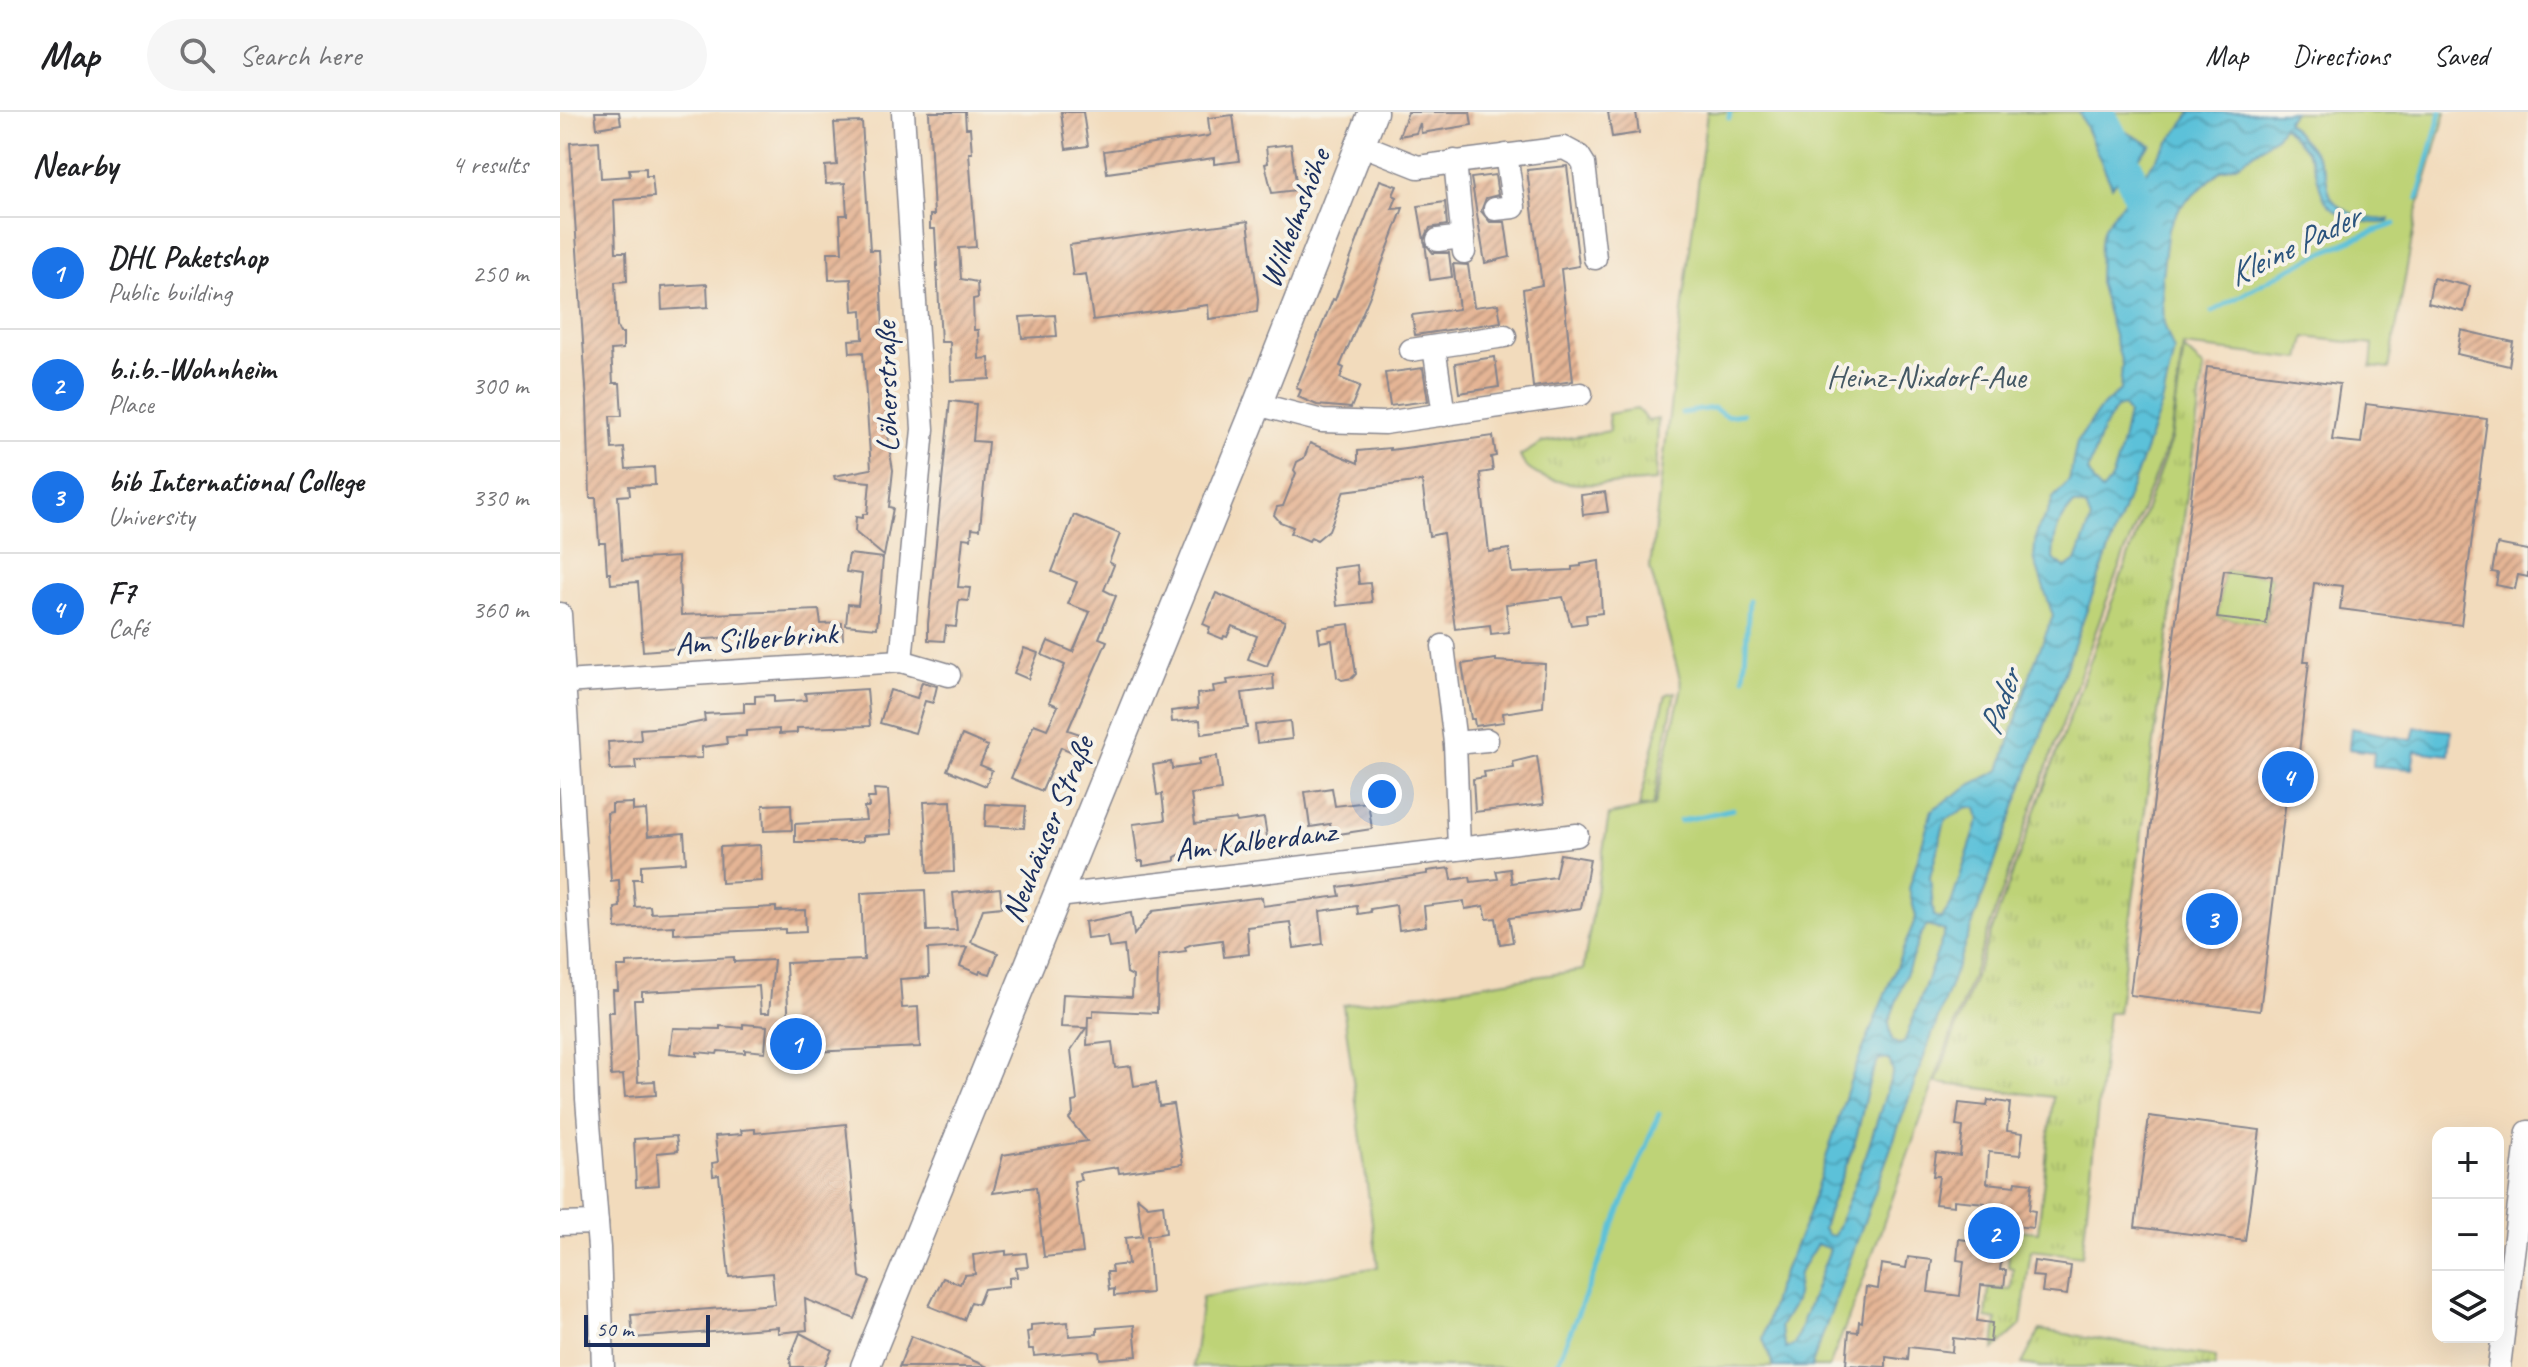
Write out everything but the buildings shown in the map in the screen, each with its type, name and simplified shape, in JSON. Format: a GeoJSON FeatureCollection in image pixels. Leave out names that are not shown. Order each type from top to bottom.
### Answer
{"type":"FeatureCollection","features":[{"type":"Feature","properties":{"kind":"main road","name":"Wilhelmshöhe"},"geometry":{"type":"LineString","coordinates":[[1292,317],[1373,112]]}},
{"type":"Feature","properties":{"kind":"main road","name":"Neuhäuser Straße"},"geometry":{"type":"LineString","coordinates":[[865,1367],[1292,317]]}},
{"type":"Feature","properties":{"kind":"street","name":"Löherstraße"},"geometry":{"type":"LineString","coordinates":[[901,661],[923,429],[903,112]]}},
{"type":"Feature","properties":{"kind":"street","name":"Wilhelmshöhe"},"geometry":{"type":"LineString","coordinates":[[1360,144],[1418,167],[1564,148],[1579,156],[1584,164],[1595,258]]}},
{"type":"Feature","properties":{"kind":"street"},"geometry":{"type":"LineString","coordinates":[[1495,209],[1514,207],[1506,155]]}},
{"type":"Feature","properties":{"kind":"street"},"geometry":{"type":"LineString","coordinates":[[1438,240],[1464,245],[1455,161]]}},
{"type":"Feature","properties":{"kind":"street"},"geometry":{"type":"LineString","coordinates":[[1411,350],[1505,336]]}},
{"type":"Feature","properties":{"kind":"street"},"geometry":{"type":"LineString","coordinates":[[1434,347],[1444,415]]}},
{"type":"Feature","properties":{"kind":"street"},"geometry":{"type":"LineString","coordinates":[[1257,404],[1322,421],[1384,423],[1581,394]]}},
{"type":"Feature","properties":{"kind":"street"},"geometry":{"type":"LineString","coordinates":[[560,614],[603,1367]]}},
{"type":"Feature","properties":{"kind":"street"},"geometry":{"type":"LineString","coordinates":[[1443,646],[1455,743],[1459,848]]}},
{"type":"Feature","properties":{"kind":"street","name":"Am Silberbrink"},"geometry":{"type":"LineString","coordinates":[[564,682],[901,661],[949,675]]}},
{"type":"Feature","properties":{"kind":"street"},"geometry":{"type":"LineString","coordinates":[[1455,743],[1487,740]]}},
{"type":"Feature","properties":{"kind":"street","name":"Am Kalberdanz"},"geometry":{"type":"LineString","coordinates":[[1058,896],[1577,835]]}},
{"type":"Feature","properties":{"kind":"street"},"geometry":{"type":"LineString","coordinates":[[2499,1367],[2528,1132]]}},
{"type":"Feature","properties":{"kind":"street"},"geometry":{"type":"LineString","coordinates":[[560,1224],[597,1223]]}},
{"type":"Feature","properties":{"kind":"green space","name":"Heinz-Nixdorf-Aue"},"geometry":{"type":"Polygon","coordinates":[[[1707,112],[2192,112],[2171,141],[2181,206],[2221,170],[2240,163],[2279,130],[2294,112],[2446,112],[2416,216],[2389,369],[2371,367],[2373,345],[2305,337],[2300,359],[2183,346],[2170,437],[2113,583],[1857,1297],[1829,1367],[1193,1367],[1202,1297],[1378,1267],[1343,1005],[1583,970],[1609,815],[1655,806],[1682,686],[1650,568],[1707,112]]]}},
{"type":"Feature","properties":{"kind":"green space"},"geometry":{"type":"Polygon","coordinates":[[[2184,349],[2204,368],[2118,1013],[2108,1013],[2082,1256],[2031,1250],[2021,1325],[1994,1350],[1997,1320],[1986,1318],[1989,1288],[2011,1290],[2013,1268],[2008,1267],[2011,1229],[2038,1232],[2053,1097],[1936,1083],[2171,440],[2184,349]]]}},
{"type":"Feature","properties":{"kind":"green space"},"geometry":{"type":"Polygon","coordinates":[[[1637,409],[1648,421],[1658,419],[1656,481],[1602,484],[1560,482],[1542,477],[1528,468],[1520,456],[1543,442],[1610,431],[1608,414],[1637,409]]]}},
{"type":"Feature","properties":{"kind":"green space"},"geometry":{"type":"Polygon","coordinates":[[[2224,570],[2272,576],[2266,624],[2217,618],[2224,570]]]}},
{"type":"Feature","properties":{"kind":"green space"},"geometry":{"type":"Polygon","coordinates":[[[1675,692],[1653,806],[1639,807],[1666,694],[1675,692]]]}},
{"type":"Feature","properties":{"kind":"green space"},"geometry":{"type":"Polygon","coordinates":[[[2040,1330],[2216,1357],[2215,1367],[2041,1367],[2022,1364],[2040,1330]]]}},
{"type":"Feature","properties":{"kind":"water"},"geometry":{"type":"Polygon","coordinates":[[[2079,112],[2112,112],[2117,127],[2151,145],[2112,186],[2079,112]]]}},
{"type":"Feature","properties":{"kind":"water"},"geometry":{"type":"Polygon","coordinates":[[[2192,112],[2294,112],[2286,121],[2321,163],[2334,201],[2356,214],[2390,219],[2381,223],[2362,221],[2342,214],[2327,203],[2308,154],[2283,126],[2277,136],[2240,163],[2221,170],[2181,206],[2168,228],[2162,276],[2164,324],[2174,351],[2162,404],[1811,1367],[1774,1367],[1763,1339],[1776,1289],[1806,1221],[1851,1079],[1916,917],[1909,889],[1932,810],[2000,770],[2033,666],[2053,616],[2034,558],[2036,532],[2053,498],[2069,481],[2077,442],[2100,409],[2120,390],[2122,364],[2099,282],[2100,242],[2104,227],[2192,112]],[[2123,406],[2116,408],[2103,429],[2088,471],[2102,491],[2116,466],[2128,414],[2123,406]],[[2074,504],[2056,535],[2053,559],[2065,568],[2076,561],[2091,520],[2086,507],[2074,504]],[[1967,807],[1945,821],[1930,877],[1934,916],[1941,919],[1951,904],[1979,819],[1976,808],[1967,807]],[[1927,926],[1920,936],[1889,1022],[1892,1040],[1897,1044],[1904,1043],[1945,931],[1927,926]],[[1879,1059],[1856,1138],[1823,1229],[1827,1235],[1834,1236],[1866,1155],[1893,1071],[1889,1060],[1879,1059]],[[1817,1244],[1799,1273],[1795,1302],[1780,1327],[1786,1349],[1794,1345],[1830,1249],[1817,1244]]]}},
{"type":"Feature","properties":{"kind":"water"},"geometry":{"type":"Polygon","coordinates":[[[2415,727],[2451,731],[2449,755],[2415,751],[2412,769],[2373,766],[2374,752],[2349,749],[2351,728],[2412,740],[2415,727]]]}},
{"type":"Feature","properties":{"kind":"waterway"},"geometry":{"type":"LineString","coordinates":[[1729,118],[1730,112]]}},
{"type":"Feature","properties":{"kind":"waterway"},"geometry":{"type":"LineString","coordinates":[[2100,112],[2129,169],[2145,221]]}},
{"type":"Feature","properties":{"kind":"waterway","name":"Kleine Pader"},"geometry":{"type":"LineString","coordinates":[[2418,198],[2441,112]]}},
{"type":"Feature","properties":{"kind":"waterway","name":"Kleine Pader"},"geometry":{"type":"LineString","coordinates":[[2212,312],[2324,252],[2395,224]]}},
{"type":"Feature","properties":{"kind":"waterway"},"geometry":{"type":"LineString","coordinates":[[1682,413],[1713,408],[1727,416],[1743,414]]}},
{"type":"Feature","properties":{"kind":"waterway"},"geometry":{"type":"LineString","coordinates":[[1744,677],[1749,601]]}},
{"type":"Feature","properties":{"kind":"waterway"},"geometry":{"type":"LineString","coordinates":[[1680,821],[1733,809]]}},
{"type":"Feature","properties":{"kind":"waterway"},"geometry":{"type":"LineString","coordinates":[[1556,1367],[1659,1114]]}},
{"type":"Feature","properties":{"kind":"place","name":"F7"},"geometry":{"type":"Point","coordinates":[2288,777]}},
{"type":"Feature","properties":{"kind":"place","name":"bib International College"},"geometry":{"type":"Point","coordinates":[2212,919]}},
{"type":"Feature","properties":{"kind":"place","name":"DHL Paketshop"},"geometry":{"type":"Point","coordinates":[796,1044]}},
{"type":"Feature","properties":{"kind":"place","name":"b.i.b.-Wohnheim"},"geometry":{"type":"Point","coordinates":[1994,1233]}},
{"type":"Feature","properties":{"kind":"water label","name":"Pader"},"geometry":{"type":"Point","coordinates":[1999,702]}}]}
